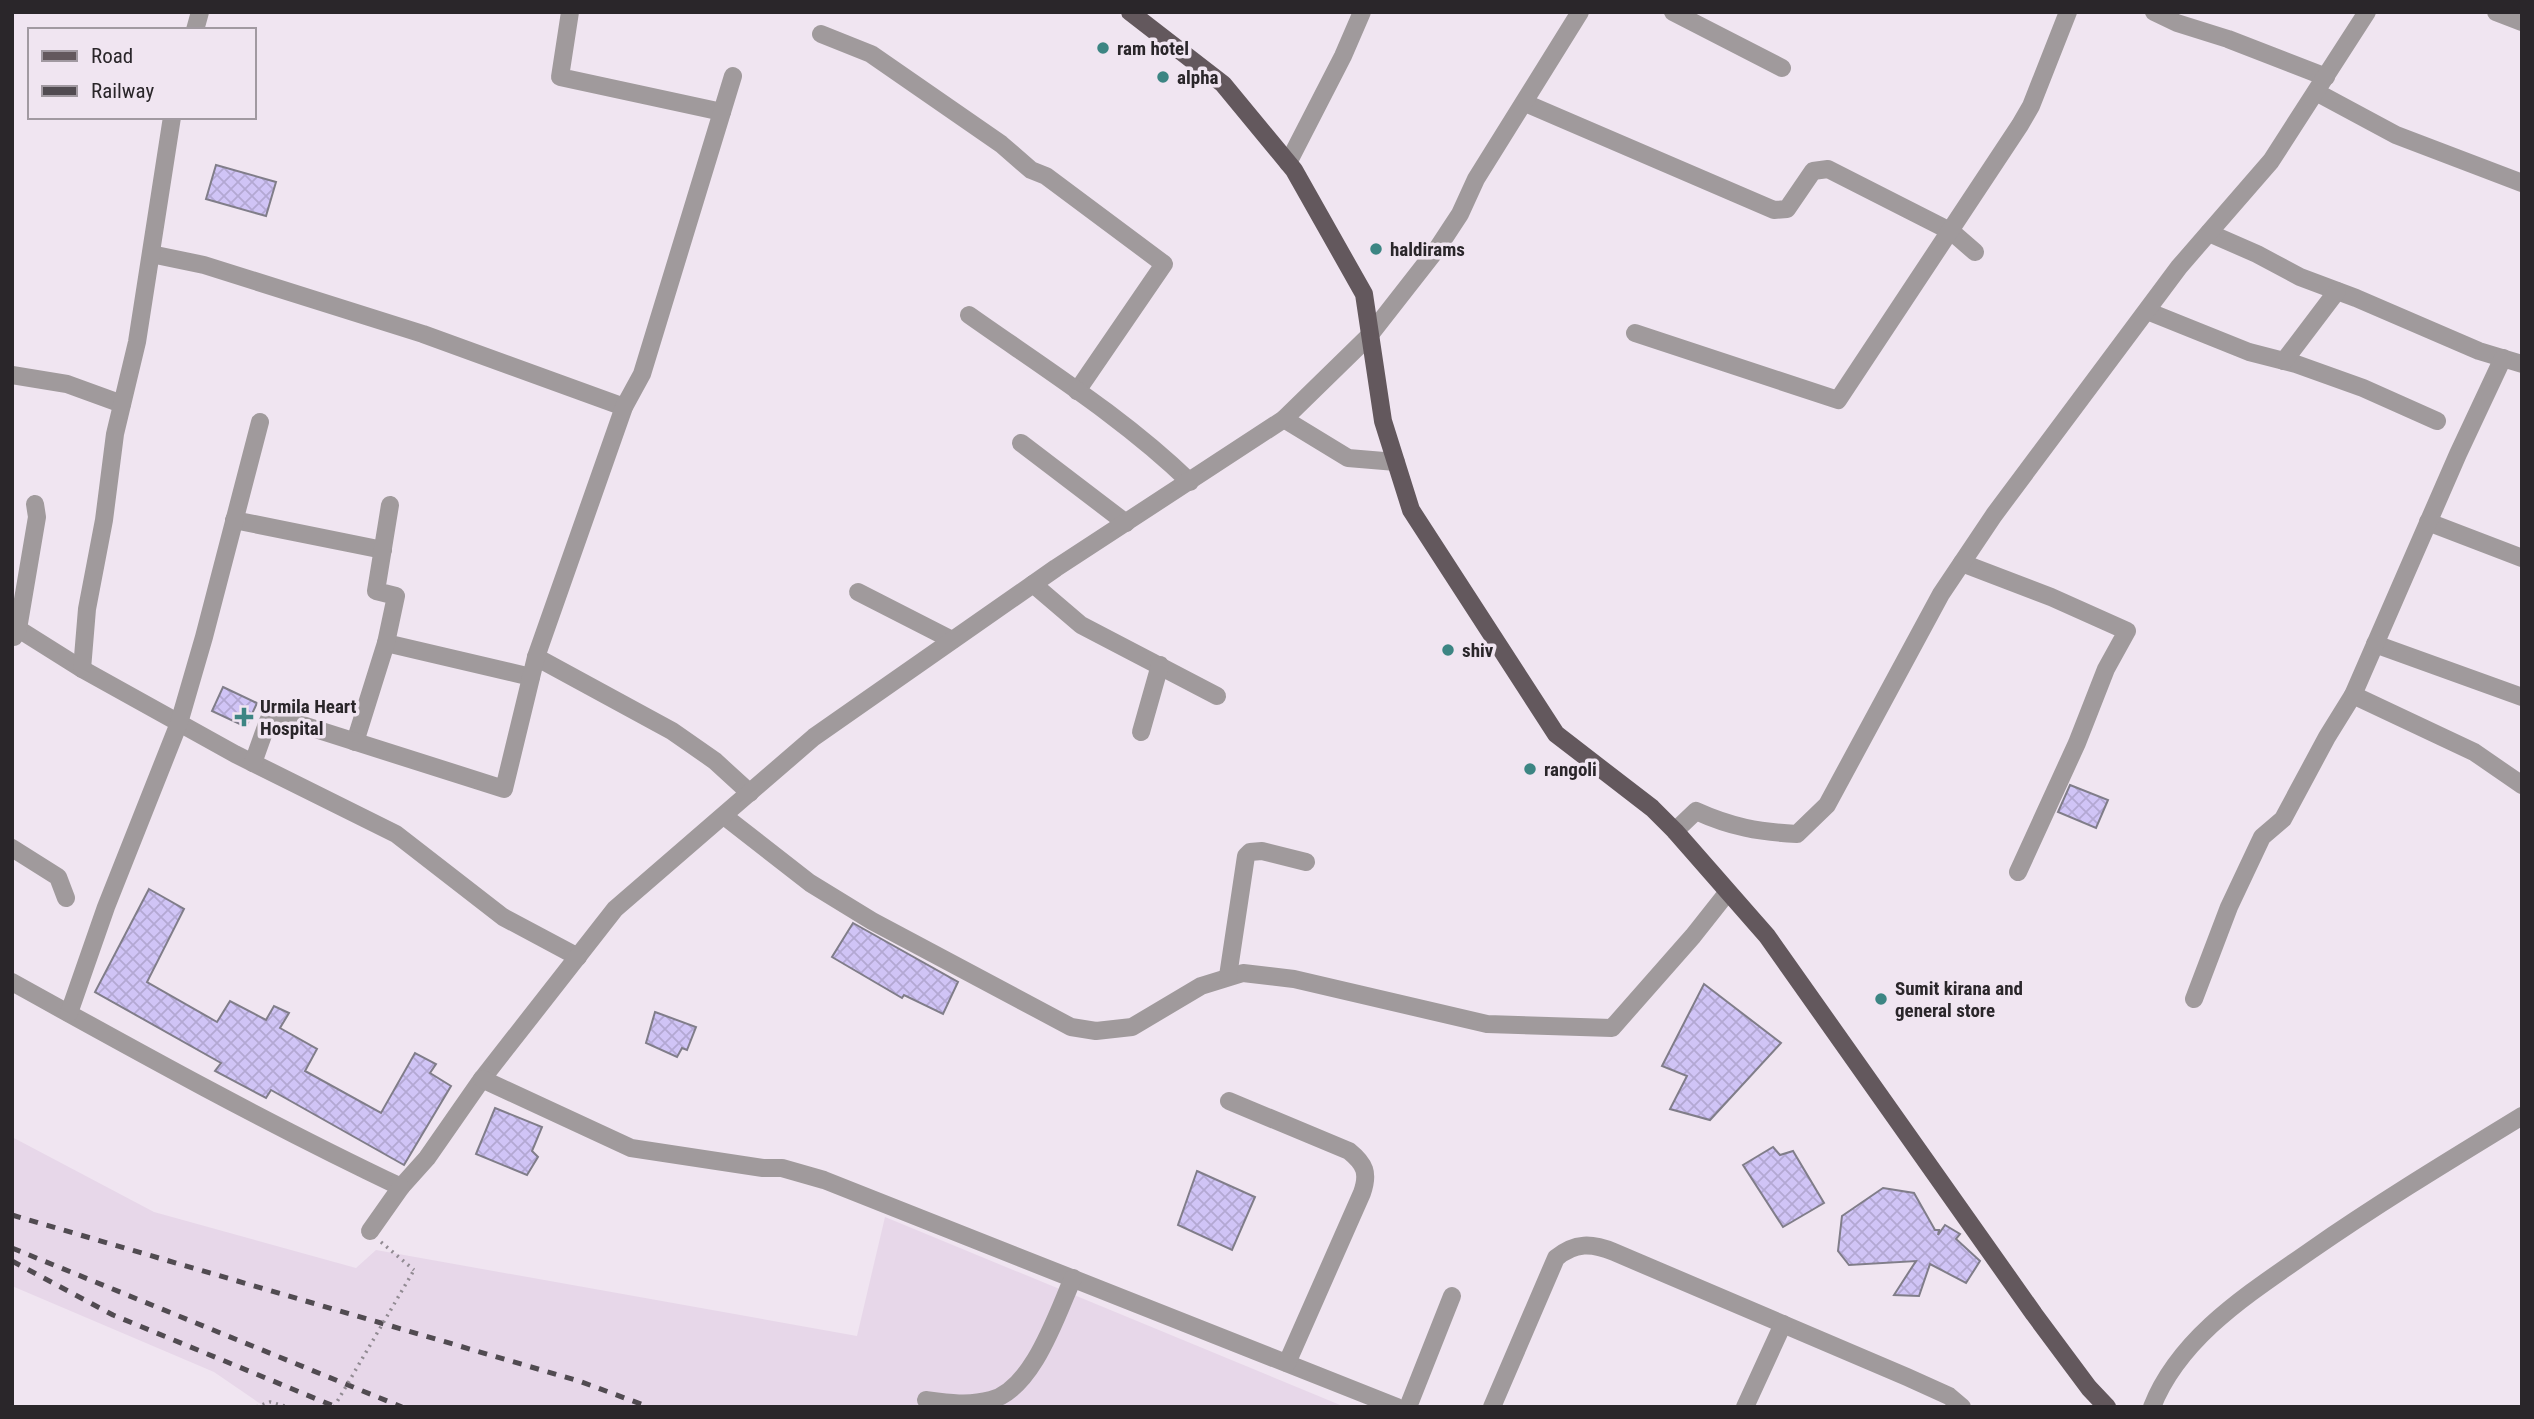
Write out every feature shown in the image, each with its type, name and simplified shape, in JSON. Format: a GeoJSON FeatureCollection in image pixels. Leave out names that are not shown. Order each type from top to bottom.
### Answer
{"type":"FeatureCollection","features":[{"type":"Feature","properties":{"kind":"main road"},"geometry":{"type":"LineString","coordinates":[[1130,12],[1223,84],[1288,163],[1364,294],[1383,421],[1411,510],[1556,734],[1652,808],[1767,936],[2034,1314],[2089,1388],[2107,1407]]}},
{"type":"Feature","properties":{"kind":"street"},"geometry":{"type":"LineString","coordinates":[[570,12],[560,77],[722,112]]}},
{"type":"Feature","properties":{"kind":"street"},"geometry":{"type":"LineString","coordinates":[[1288,163],[1338,67],[1362,12]]}},
{"type":"Feature","properties":{"kind":"street"},"geometry":{"type":"LineString","coordinates":[[370,1231],[482,1079],[615,909],[814,737],[1034,584],[1284,419],[1370,336],[1460,215],[1476,179],[1580,12]]}},
{"type":"Feature","properties":{"kind":"street"},"geometry":{"type":"LineString","coordinates":[[1673,12],[1782,68]]}},
{"type":"Feature","properties":{"kind":"street"},"geometry":{"type":"LineString","coordinates":[[1635,332],[1838,400],[2021,125],[2068,12]]}},
{"type":"Feature","properties":{"kind":"street"},"geometry":{"type":"LineString","coordinates":[[2154,12],[2177,23],[2228,40],[2321,84],[2396,135],[2522,183]]}},
{"type":"Feature","properties":{"kind":"street"},"geometry":{"type":"LineString","coordinates":[[1675,831],[1696,811],[1719,822],[1759,832],[1797,834],[1827,805],[1941,594],[1994,515],[2179,267],[2272,161],[2367,12]]}},
{"type":"Feature","properties":{"kind":"street"},"geometry":{"type":"LineString","coordinates":[[2496,12],[2522,22]]}},
{"type":"Feature","properties":{"kind":"street"},"geometry":{"type":"LineString","coordinates":[[821,34],[871,54],[1001,144],[1031,170],[1046,176],[1164,264],[1077,391]]}},
{"type":"Feature","properties":{"kind":"street"},"geometry":{"type":"LineString","coordinates":[[253,763],[268,722],[288,720],[504,789],[536,657],[624,407],[642,374],[733,76]]}},
{"type":"Feature","properties":{"kind":"street"},"geometry":{"type":"LineString","coordinates":[[1525,103],[1774,210],[1787,209],[1813,171],[1828,169],[1952,232],[1975,252]]}},
{"type":"Feature","properties":{"kind":"street"},"geometry":{"type":"LineString","coordinates":[[82,669],[87,610],[115,434],[136,342],[172,119]]}},
{"type":"Feature","properties":{"kind":"street"},"geometry":{"type":"LineString","coordinates":[[2209,233],[2300,277],[2479,351],[2522,364]]}},
{"type":"Feature","properties":{"kind":"street"},"geometry":{"type":"LineString","coordinates":[[151,254],[204,265],[423,334],[624,407]]}},
{"type":"Feature","properties":{"kind":"street"},"geometry":{"type":"LineString","coordinates":[[2284,361],[2337,291]]}},
{"type":"Feature","properties":{"kind":"street"},"geometry":{"type":"LineString","coordinates":[[2147,311],[2249,352],[2363,388],[2437,421]]}},
{"type":"Feature","properties":{"kind":"street"},"geometry":{"type":"LineString","coordinates":[[969,315],[1160,452],[1190,482]]}},
{"type":"Feature","properties":{"kind":"street"},"geometry":{"type":"LineString","coordinates":[[2194,999],[2229,907],[2262,837],[2283,819],[2353,695],[2503,358]]}},
{"type":"Feature","properties":{"kind":"street"},"geometry":{"type":"LineString","coordinates":[[12,375],[67,384],[122,404]]}},
{"type":"Feature","properties":{"kind":"street"},"geometry":{"type":"LineString","coordinates":[[1284,419],[1348,458],[1396,463]]}},
{"type":"Feature","properties":{"kind":"street"},"geometry":{"type":"LineString","coordinates":[[69,1013],[106,907],[179,723],[260,422]]}},
{"type":"Feature","properties":{"kind":"street"},"geometry":{"type":"LineString","coordinates":[[1021,443],[1126,523]]}},
{"type":"Feature","properties":{"kind":"street"},"geometry":{"type":"LineString","coordinates":[[35,504],[37,517],[14,631],[253,763],[396,834],[503,917],[578,957]]}},
{"type":"Feature","properties":{"kind":"street"},"geometry":{"type":"LineString","coordinates":[[355,743],[386,643],[396,596],[376,591],[390,505]]}},
{"type":"Feature","properties":{"kind":"street"},"geometry":{"type":"LineString","coordinates":[[234,520],[383,550]]}},
{"type":"Feature","properties":{"kind":"street"},"geometry":{"type":"LineString","coordinates":[[2428,523],[2522,558]]}},
{"type":"Feature","properties":{"kind":"street"},"geometry":{"type":"LineString","coordinates":[[1962,563],[2051,597],[2127,631],[2106,669],[2077,743],[2018,872]]}},
{"type":"Feature","properties":{"kind":"street"},"geometry":{"type":"LineString","coordinates":[[1034,584],[1081,625],[1217,696]]}},
{"type":"Feature","properties":{"kind":"street"},"geometry":{"type":"LineString","coordinates":[[858,592],[952,640]]}},
{"type":"Feature","properties":{"kind":"street"},"geometry":{"type":"LineString","coordinates":[[386,643],[531,677]]}},
{"type":"Feature","properties":{"kind":"street"},"geometry":{"type":"LineString","coordinates":[[2375,644],[2522,697]]}},
{"type":"Feature","properties":{"kind":"street"},"geometry":{"type":"LineString","coordinates":[[536,657],[672,731],[715,761],[750,793]]}},
{"type":"Feature","properties":{"kind":"street"},"geometry":{"type":"LineString","coordinates":[[1141,732],[1160,665]]}},
{"type":"Feature","properties":{"kind":"street"},"geometry":{"type":"LineString","coordinates":[[2353,695],[2474,752],[2522,785]]}},
{"type":"Feature","properties":{"kind":"street"},"geometry":{"type":"LineString","coordinates":[[724,816],[810,883],[872,921],[1071,1027],[1096,1031],[1132,1027],[1201,986],[1244,973],[1294,979],[1487,1024],[1612,1028],[1727,893]]}},
{"type":"Feature","properties":{"kind":"street"},"geometry":{"type":"LineString","coordinates":[[12,848],[58,877],[66,898]]}},
{"type":"Feature","properties":{"kind":"street"},"geometry":{"type":"LineString","coordinates":[[1228,976],[1246,856],[1255,850],[1306,862]]}},
{"type":"Feature","properties":{"kind":"street"},"geometry":{"type":"LineString","coordinates":[[12,982],[313,1145],[401,1187]]}},
{"type":"Feature","properties":{"kind":"street"},"geometry":{"type":"LineString","coordinates":[[482,1079],[631,1148],[763,1168],[782,1168],[824,1180],[1398,1407]]}},
{"type":"Feature","properties":{"kind":"street"},"geometry":{"type":"LineString","coordinates":[[1229,1101],[1349,1151],[1359,1159],[1366,1170],[1367,1180],[1362,1193],[1287,1363]]}},
{"type":"Feature","properties":{"kind":"street"},"geometry":{"type":"LineString","coordinates":[[2152,1407],[2165,1380],[2181,1358],[2229,1309],[2349,1224],[2522,1116]]}},
{"type":"Feature","properties":{"kind":"street"},"geometry":{"type":"LineString","coordinates":[[1492,1407],[1556,1258],[1576,1246],[1588,1244],[1607,1249],[1949,1396],[1962,1407]]}},
{"type":"Feature","properties":{"kind":"street"},"geometry":{"type":"LineString","coordinates":[[926,1400],[972,1404],[993,1400],[1010,1390],[1024,1376],[1041,1349],[1073,1278]]}},
{"type":"Feature","properties":{"kind":"street"},"geometry":{"type":"LineString","coordinates":[[1408,1407],[1452,1296]]}},
{"type":"Feature","properties":{"kind":"street"},"geometry":{"type":"LineString","coordinates":[[1745,1407],[1783,1324]]}},
{"type":"Feature","properties":{"kind":"path"},"geometry":{"type":"LineString","coordinates":[[334,1407],[414,1270],[370,1231]]}},
{"type":"Feature","properties":{"kind":"path"},"geometry":{"type":"LineString","coordinates":[[256,1407],[270,1402],[288,1407]]}},
{"type":"Feature","properties":{"kind":"shaded area"},"geometry":{"type":"Polygon","coordinates":[[[12,1137],[154,1212],[356,1268],[376,1250],[857,1336],[885,1217],[1345,1407],[265,1407],[214,1372],[12,1286],[12,1137]]]}},
{"type":"Feature","properties":{"kind":"building"},"geometry":{"type":"Polygon","coordinates":[[[216,165],[276,182],[266,216],[206,199],[216,165]]]}},
{"type":"Feature","properties":{"kind":"building"},"geometry":{"type":"Polygon","coordinates":[[[223,687],[257,703],[246,727],[212,711],[223,687]]]}},
{"type":"Feature","properties":{"kind":"building"},"geometry":{"type":"Polygon","coordinates":[[[2070,785],[2108,800],[2096,828],[2058,812],[2070,785]]]}},
{"type":"Feature","properties":{"kind":"building"},"geometry":{"type":"Polygon","coordinates":[[[149,889],[184,909],[147,982],[217,1022],[230,1001],[266,1020],[274,1006],[289,1013],[280,1028],[317,1049],[305,1071],[381,1113],[415,1053],[436,1064],[430,1073],[451,1086],[404,1165],[271,1090],[266,1098],[215,1071],[221,1063],[95,992],[149,889]]]}},
{"type":"Feature","properties":{"kind":"building"},"geometry":{"type":"Polygon","coordinates":[[[853,923],[958,982],[943,1014],[904,995],[902,998],[832,957],[853,923]]]}},
{"type":"Feature","properties":{"kind":"building"},"geometry":{"type":"Polygon","coordinates":[[[1704,984],[1781,1043],[1710,1120],[1670,1109],[1687,1076],[1662,1066],[1704,984]]]}},
{"type":"Feature","properties":{"kind":"building"},"geometry":{"type":"Polygon","coordinates":[[[655,1012],[696,1027],[687,1050],[682,1048],[677,1057],[646,1043],[655,1012]]]}},
{"type":"Feature","properties":{"kind":"building"},"geometry":{"type":"Polygon","coordinates":[[[495,1108],[542,1127],[532,1151],[538,1157],[527,1175],[476,1154],[495,1108]]]}},
{"type":"Feature","properties":{"kind":"building"},"geometry":{"type":"Polygon","coordinates":[[[1773,1147],[1780,1155],[1793,1151],[1824,1203],[1783,1227],[1743,1165],[1773,1147]]]}},
{"type":"Feature","properties":{"kind":"building"},"geometry":{"type":"Polygon","coordinates":[[[1197,1171],[1255,1197],[1232,1250],[1178,1225],[1197,1171]]]}},
{"type":"Feature","properties":{"kind":"building"},"geometry":{"type":"Polygon","coordinates":[[[1883,1188],[1914,1193],[1935,1230],[1939,1230],[1938,1235],[1945,1225],[1960,1234],[1956,1239],[1980,1261],[1966,1283],[1930,1264],[1919,1296],[1894,1295],[1916,1261],[1849,1265],[1838,1251],[1842,1216],[1883,1188]]]}},
{"type":"Feature","properties":{"kind":"railway"},"geometry":{"type":"LineString","coordinates":[[12,1215],[579,1381],[649,1407]]}},
{"type":"Feature","properties":{"kind":"railway"},"geometry":{"type":"LineString","coordinates":[[12,1248],[402,1407]]}},
{"type":"Feature","properties":{"kind":"railway"},"geometry":{"type":"LineString","coordinates":[[12,1261],[113,1315],[336,1407]]}},
{"type":"Feature","properties":{"kind":"place","name":"ram hotel"},"geometry":{"type":"Point","coordinates":[1103,48]}},
{"type":"Feature","properties":{"kind":"place","name":"alpha"},"geometry":{"type":"Point","coordinates":[1163,77]}},
{"type":"Feature","properties":{"kind":"place","name":"haldirams"},"geometry":{"type":"Point","coordinates":[1376,249]}},
{"type":"Feature","properties":{"kind":"place","name":"shiv"},"geometry":{"type":"Point","coordinates":[1448,650]}},
{"type":"Feature","properties":{"kind":"place","name":"Urmila Heart Hospital"},"geometry":{"type":"Point","coordinates":[244,717]}},
{"type":"Feature","properties":{"kind":"place","name":"rangoli"},"geometry":{"type":"Point","coordinates":[1530,769]}},
{"type":"Feature","properties":{"kind":"place","name":"Sumit kirana and general store"},"geometry":{"type":"Point","coordinates":[1881,999]}}]}
